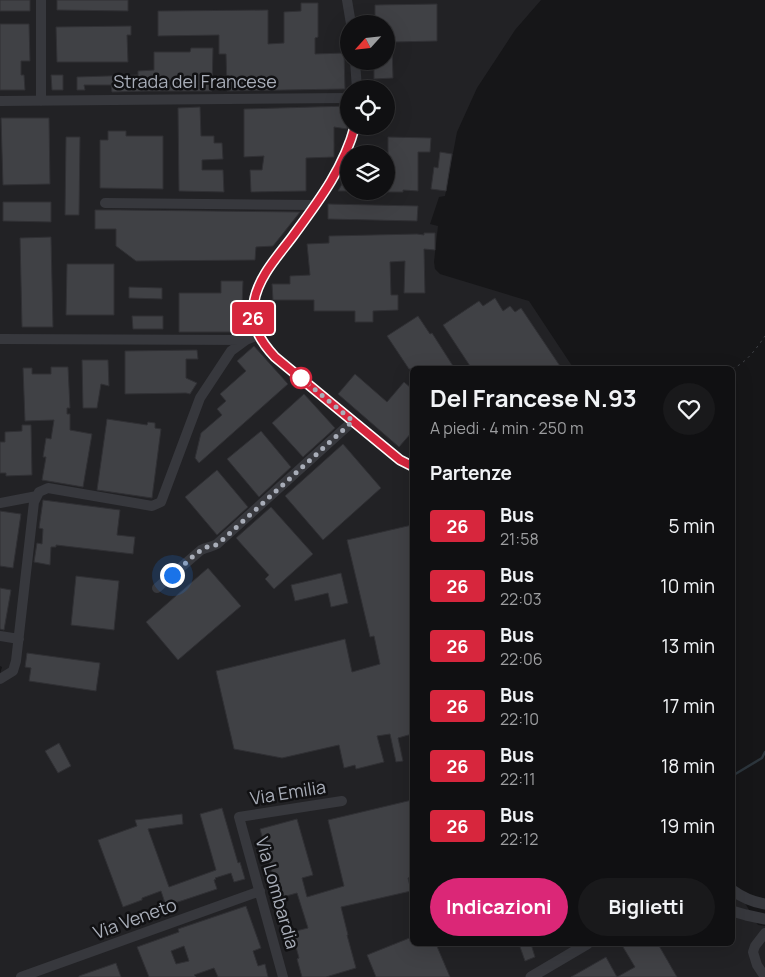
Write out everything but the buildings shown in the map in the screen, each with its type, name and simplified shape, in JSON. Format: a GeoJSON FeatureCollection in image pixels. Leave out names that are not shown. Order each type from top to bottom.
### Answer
{"type":"FeatureCollection","features":[{"type":"Feature","properties":{"kind":"street"},"geometry":{"type":"LineString","coordinates":[[41,0],[42,101]]}},
{"type":"Feature","properties":{"kind":"street"},"geometry":{"type":"LineString","coordinates":[[348,0],[350,15]]}},
{"type":"Feature","properties":{"kind":"street","name":"Strada del Francese"},"geometry":{"type":"LineString","coordinates":[[0,101],[340,98]]}},
{"type":"Feature","properties":{"kind":"street"},"geometry":{"type":"LineString","coordinates":[[353,135],[341,165],[271,266],[258,288],[253,310],[255,327],[258,335],[275,357],[400,460],[410,465]]}},
{"type":"Feature","properties":{"kind":"street"},"geometry":{"type":"LineString","coordinates":[[105,203],[315,205]]}},
{"type":"Feature","properties":{"kind":"street"},"geometry":{"type":"LineString","coordinates":[[0,679],[13,671],[16,661],[34,502],[40,492],[48,488],[152,506],[161,502],[200,398],[231,351],[246,340],[258,335]]}},
{"type":"Feature","properties":{"kind":"street"},"geometry":{"type":"LineString","coordinates":[[0,339],[246,340]]}},
{"type":"Feature","properties":{"kind":"street"},"geometry":{"type":"LineString","coordinates":[[157,588],[201,550],[218,544],[353,421]]}},
{"type":"Feature","properties":{"kind":"street"},"geometry":{"type":"LineString","coordinates":[[0,503],[37,496]]}},
{"type":"Feature","properties":{"kind":"street"},"geometry":{"type":"LineString","coordinates":[[0,636],[18,639]]}},
{"type":"Feature","properties":{"kind":"street","name":"Via Emilia"},"geometry":{"type":"LineString","coordinates":[[239,818],[342,801]]}},
{"type":"Feature","properties":{"kind":"street","name":"Via Lombardia"},"geometry":{"type":"LineString","coordinates":[[239,818],[284,977]]}},
{"type":"Feature","properties":{"kind":"street","name":"Via Veneto"},"geometry":{"type":"LineString","coordinates":[[21,977],[260,891]]}},
{"type":"Feature","properties":{"kind":"street"},"geometry":{"type":"LineString","coordinates":[[735,892],[751,902],[765,904]]}},
{"type":"Feature","properties":{"kind":"street"},"geometry":{"type":"LineString","coordinates":[[735,911],[765,919]]}},
{"type":"Feature","properties":{"kind":"street"},"geometry":{"type":"LineString","coordinates":[[764,977],[752,952],[765,934]]}},
{"type":"Feature","properties":{"kind":"street"},"geometry":{"type":"LineString","coordinates":[[530,977],[584,946]]}},
{"type":"Feature","properties":{"kind":"path"},"geometry":{"type":"LineString","coordinates":[[735,367],[743,363],[765,336]]}},
{"type":"Feature","properties":{"kind":"shaded area"},"geometry":{"type":"Polygon","coordinates":[[[0,0],[541,0],[515,30],[477,88],[457,132],[445,196],[439,197],[430,224],[438,226],[434,262],[435,269],[440,274],[529,301],[572,366],[410,366],[410,946],[735,946],[735,886],[758,925],[765,926],[765,977],[0,977],[0,674],[2,667],[0,666],[0,0]]]}},
{"type":"Feature","properties":{"kind":"waterway"},"geometry":{"type":"LineString","coordinates":[[735,774],[762,758],[765,752]]}},
{"type":"Feature","properties":{"kind":"bus line","name":"26"},"geometry":{"type":"LineString","coordinates":[[353,135],[335,175],[271,266],[258,288],[254,302],[253,319],[262,342],[275,357],[400,460],[410,465]]}},
{"type":"Feature","properties":{"kind":"route"},"geometry":{"type":"LineString","coordinates":[[172,575],[201,550],[218,544],[353,421],[296,374],[301,378]]}}]}
